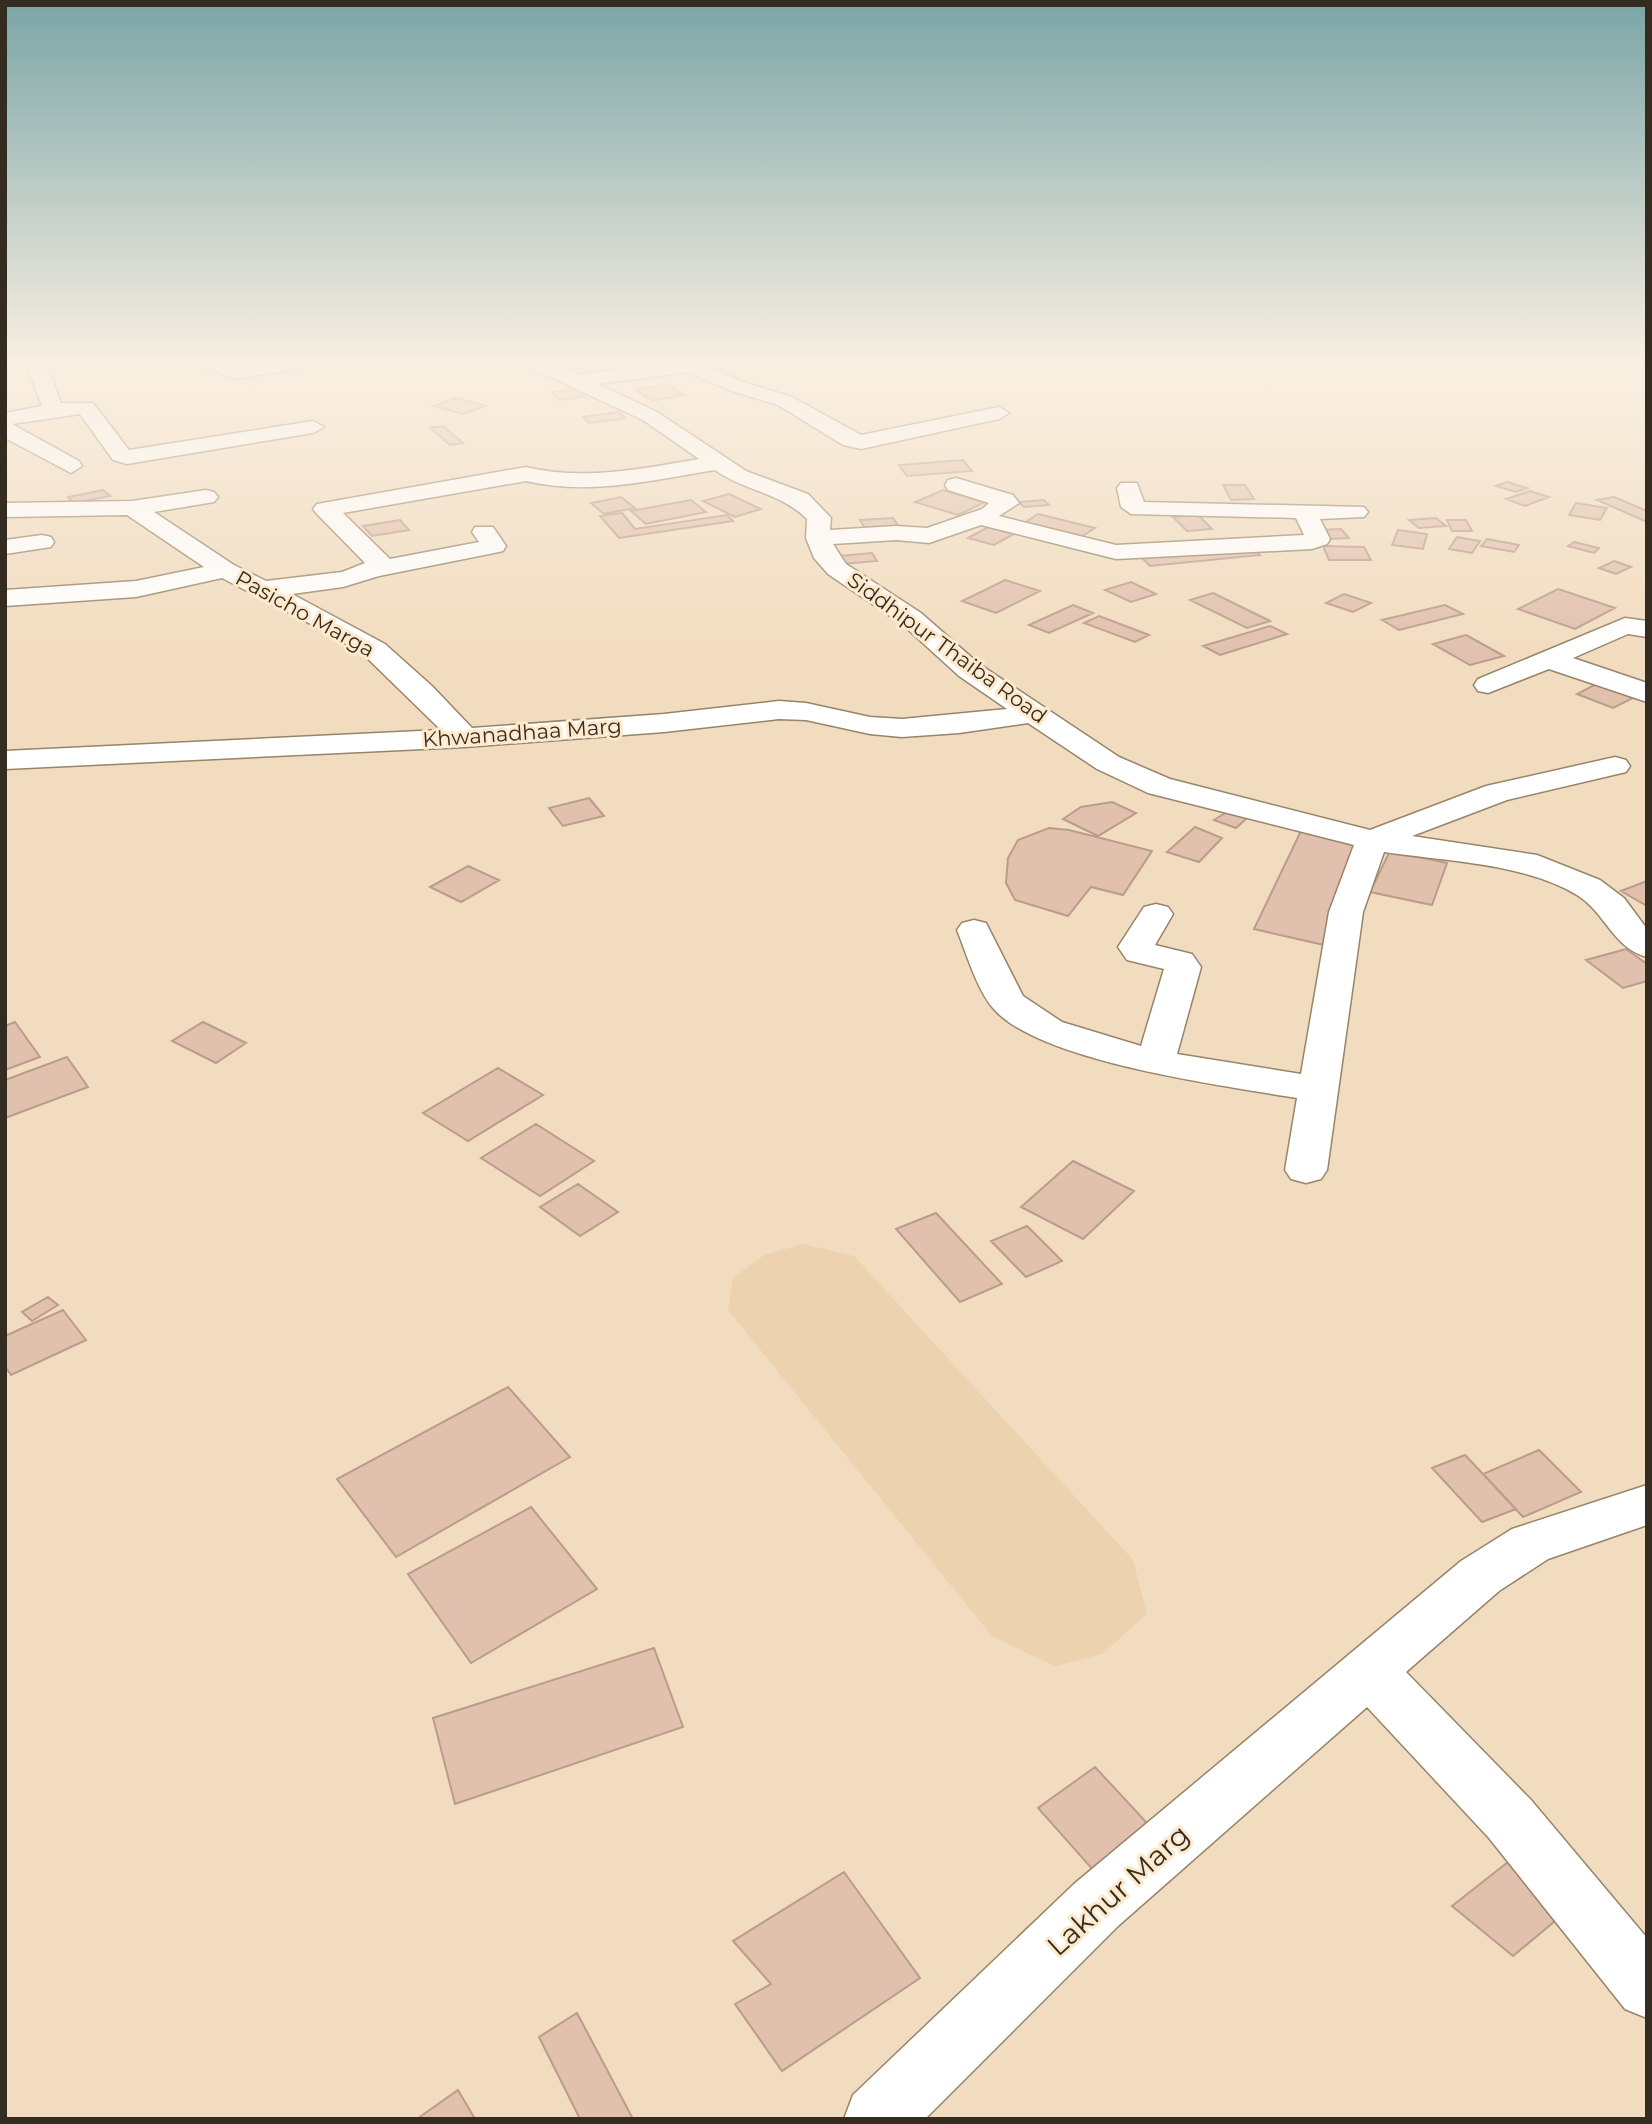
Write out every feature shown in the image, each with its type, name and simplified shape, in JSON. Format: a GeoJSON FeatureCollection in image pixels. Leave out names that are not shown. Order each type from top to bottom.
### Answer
{"type":"FeatureCollection","features":[{"type":"Feature","properties":{"kind":"street"},"geometry":{"type":"LineString","coordinates":[[55,458],[71,466]]}},
{"type":"Feature","properties":{"kind":"street","name":"Siddhipur Thaiba Road"},"geometry":{"type":"LineString","coordinates":[[712,458],[738,476],[800,499],[820,518],[818,538],[825,558],[837,569],[912,619],[969,670],[1108,763],[1159,786],[1372,839],[1537,865],[1571,877],[1612,905],[1629,932],[1647,946]]}},
{"type":"Feature","properties":{"kind":"street"},"geometry":{"type":"LineString","coordinates":[[376,569],[380,563],[326,509],[526,474],[545,480],[570,482],[719,463]]}},
{"type":"Feature","properties":{"kind":"street"},"geometry":{"type":"LineString","coordinates":[[818,538],[897,533],[929,536],[985,515],[1007,503],[1005,500],[956,485]]}},
{"type":"Feature","properties":{"kind":"street"},"geometry":{"type":"LineString","coordinates":[[1129,488],[1133,507],[1139,509],[1356,512]]}},
{"type":"Feature","properties":{"kind":"street"},"geometry":{"type":"LineString","coordinates":[[5,510],[132,508],[206,497]]}},
{"type":"Feature","properties":{"kind":"street","name":"Pasicho Marga"},"geometry":{"type":"LineString","coordinates":[[132,508],[225,570],[375,650],[422,692],[465,738]]}},
{"type":"Feature","properties":{"kind":"street"},"geometry":{"type":"LineString","coordinates":[[985,515],[991,521],[1116,552],[1312,542],[1318,539],[1304,511]]}},
{"type":"Feature","properties":{"kind":"street"},"geometry":{"type":"LineString","coordinates":[[262,589],[346,579],[376,569],[494,546],[484,532]]}},
{"type":"Feature","properties":{"kind":"street"},"geometry":{"type":"LineString","coordinates":[[5,547],[42,542]]}},
{"type":"Feature","properties":{"kind":"street"},"geometry":{"type":"LineString","coordinates":[[5,598],[136,589],[225,570]]}},
{"type":"Feature","properties":{"kind":"street"},"geometry":{"type":"LineString","coordinates":[[1488,685],[1625,626],[1647,629]]}},
{"type":"Feature","properties":{"kind":"street"},"geometry":{"type":"LineString","coordinates":[[1548,659],[1647,693]]}},
{"type":"Feature","properties":{"kind":"street","name":"Khwanadhaa Marg"},"geometry":{"type":"LineString","coordinates":[[5,760],[465,738],[668,723],[783,710],[813,711],[880,727],[914,728],[947,727],[1035,713]]}},
{"type":"Feature","properties":{"kind":"street"},"geometry":{"type":"LineString","coordinates":[[1306,1170],[1346,912],[1372,839],[1497,793],[1615,766]]}},
{"type":"Feature","properties":{"kind":"street"},"geometry":{"type":"LineString","coordinates":[[1155,1062],[1183,967],[1179,962],[1140,952],[1136,947],[1156,914]]}},
{"type":"Feature","properties":{"kind":"street"},"geometry":{"type":"LineString","coordinates":[[974,930],[1007,1002],[1049,1030],[1155,1062],[1317,1089]]}},
{"type":"Feature","properties":{"kind":"street","name":"Lakhur Marg"},"geometry":{"type":"LineString","coordinates":[[877,2119],[1096,1905],[1480,1576],[1530,1544],[1647,1505]]}},
{"type":"Feature","properties":{"kind":"street"},"geometry":{"type":"LineString","coordinates":[[1369,1671],[1510,1819],[1647,1987]]}},
{"type":"Feature","properties":{"kind":"shaded area"},"geometry":{"type":"Polygon","coordinates":[[[803,1244],[854,1256],[1133,1560],[1147,1614],[1102,1654],[1055,1666],[992,1636],[728,1310],[733,1278],[764,1255],[803,1244]]]}},
{"type":"Feature","properties":{"kind":"building"},"geometry":{"type":"Polygon","coordinates":[[[963,460],[972,471],[907,476],[899,465],[963,460]]]}},
{"type":"Feature","properties":{"kind":"building"},"geometry":{"type":"Polygon","coordinates":[[[1507,482],[1527,488],[1516,492],[1496,486],[1507,482]]]}},
{"type":"Feature","properties":{"kind":"building"},"geometry":{"type":"Polygon","coordinates":[[[1223,485],[1245,485],[1254,499],[1231,500],[1223,485]]]}},
{"type":"Feature","properties":{"kind":"building"},"geometry":{"type":"Polygon","coordinates":[[[103,490],[110,496],[74,503],[68,497],[103,490]]]}},
{"type":"Feature","properties":{"kind":"building"},"geometry":{"type":"Polygon","coordinates":[[[943,490],[985,502],[958,515],[915,502],[943,490]]]}},
{"type":"Feature","properties":{"kind":"building"},"geometry":{"type":"Polygon","coordinates":[[[1530,491],[1549,497],[1525,506],[1506,499],[1530,491]]]}},
{"type":"Feature","properties":{"kind":"building"},"geometry":{"type":"Polygon","coordinates":[[[729,494],[761,509],[735,517],[703,501],[729,494]]]}},
{"type":"Feature","properties":{"kind":"building"},"geometry":{"type":"Polygon","coordinates":[[[621,497],[635,508],[604,514],[591,503],[621,497]]]}},
{"type":"Feature","properties":{"kind":"building"},"geometry":{"type":"Polygon","coordinates":[[[1614,497],[1647,511],[1647,522],[1597,500],[1614,497]]]}},
{"type":"Feature","properties":{"kind":"building"},"geometry":{"type":"Polygon","coordinates":[[[691,500],[706,512],[646,524],[631,511],[691,500]]]}},
{"type":"Feature","properties":{"kind":"building"},"geometry":{"type":"Polygon","coordinates":[[[1044,500],[1049,505],[1024,507],[1019,502],[1044,500]]]}},
{"type":"Feature","properties":{"kind":"building"},"geometry":{"type":"Polygon","coordinates":[[[1576,503],[1607,508],[1600,520],[1569,515],[1576,503]]]}},
{"type":"Feature","properties":{"kind":"building"},"geometry":{"type":"Polygon","coordinates":[[[622,513],[635,529],[727,515],[733,521],[619,538],[600,516],[622,513]]]}},
{"type":"Feature","properties":{"kind":"building"},"geometry":{"type":"Polygon","coordinates":[[[1038,514],[1095,528],[1081,537],[1024,523],[1038,514]]]}},
{"type":"Feature","properties":{"kind":"building"},"geometry":{"type":"Polygon","coordinates":[[[1198,515],[1212,529],[1187,531],[1173,517],[1198,515]]]}},
{"type":"Feature","properties":{"kind":"building"},"geometry":{"type":"Polygon","coordinates":[[[893,518],[899,527],[866,530],[860,520],[893,518]]]}},
{"type":"Feature","properties":{"kind":"building"},"geometry":{"type":"Polygon","coordinates":[[[1436,518],[1446,526],[1419,528],[1409,520],[1436,518]]]}},
{"type":"Feature","properties":{"kind":"building"},"geometry":{"type":"Polygon","coordinates":[[[400,520],[409,530],[372,536],[363,526],[400,520]]]}},
{"type":"Feature","properties":{"kind":"building"},"geometry":{"type":"Polygon","coordinates":[[[1447,520],[1466,520],[1472,531],[1452,531],[1447,520]]]}},
{"type":"Feature","properties":{"kind":"building"},"geometry":{"type":"Polygon","coordinates":[[[988,527],[1014,534],[994,545],[968,538],[988,527]]]}},
{"type":"Feature","properties":{"kind":"building"},"geometry":{"type":"Polygon","coordinates":[[[1341,529],[1349,538],[1328,539],[1321,530],[1341,529]]]}},
{"type":"Feature","properties":{"kind":"building"},"geometry":{"type":"Polygon","coordinates":[[[1398,530],[1427,534],[1423,549],[1392,545],[1398,530]]]}},
{"type":"Feature","properties":{"kind":"building"},"geometry":{"type":"Polygon","coordinates":[[[1457,537],[1480,541],[1472,553],[1449,549],[1457,537]]]}},
{"type":"Feature","properties":{"kind":"building"},"geometry":{"type":"Polygon","coordinates":[[[1487,539],[1519,545],[1514,552],[1481,546],[1487,539]]]}},
{"type":"Feature","properties":{"kind":"building"},"geometry":{"type":"Polygon","coordinates":[[[1574,542],[1599,548],[1594,553],[1568,546],[1574,542]]]}},
{"type":"Feature","properties":{"kind":"building"},"geometry":{"type":"Polygon","coordinates":[[[1251,546],[1260,555],[1150,566],[1141,557],[1251,546]]]}},
{"type":"Feature","properties":{"kind":"building"},"geometry":{"type":"Polygon","coordinates":[[[1323,546],[1364,547],[1371,560],[1329,560],[1323,546]]]}},
{"type":"Feature","properties":{"kind":"building"},"geometry":{"type":"Polygon","coordinates":[[[872,553],[877,561],[842,564],[838,556],[872,553]]]}},
{"type":"Feature","properties":{"kind":"building"},"geometry":{"type":"Polygon","coordinates":[[[1614,561],[1631,567],[1616,574],[1599,568],[1614,561]]]}},
{"type":"Feature","properties":{"kind":"building"},"geometry":{"type":"Polygon","coordinates":[[[1005,580],[1040,591],[996,613],[962,601],[1005,580]]]}},
{"type":"Feature","properties":{"kind":"building"},"geometry":{"type":"Polygon","coordinates":[[[1131,582],[1156,594],[1131,602],[1105,590],[1131,582]]]}},
{"type":"Feature","properties":{"kind":"building"},"geometry":{"type":"Polygon","coordinates":[[[1558,589],[1615,608],[1575,629],[1518,609],[1558,589]]]}},
{"type":"Feature","properties":{"kind":"building"},"geometry":{"type":"Polygon","coordinates":[[[1213,593],[1270,621],[1247,628],[1190,600],[1213,593]]]}},
{"type":"Feature","properties":{"kind":"building"},"geometry":{"type":"Polygon","coordinates":[[[1344,594],[1371,603],[1353,612],[1326,603],[1344,594]]]}},
{"type":"Feature","properties":{"kind":"building"},"geometry":{"type":"Polygon","coordinates":[[[1073,605],[1093,613],[1049,633],[1029,625],[1073,605]]]}},
{"type":"Feature","properties":{"kind":"building"},"geometry":{"type":"Polygon","coordinates":[[[1445,605],[1463,614],[1399,630],[1382,620],[1445,605]]]}},
{"type":"Feature","properties":{"kind":"building"},"geometry":{"type":"Polygon","coordinates":[[[1099,616],[1149,635],[1135,642],[1084,623],[1099,616]]]}},
{"type":"Feature","properties":{"kind":"building"},"geometry":{"type":"Polygon","coordinates":[[[1270,626],[1287,634],[1220,655],[1203,646],[1270,626]]]}},
{"type":"Feature","properties":{"kind":"building"},"geometry":{"type":"Polygon","coordinates":[[[1466,635],[1504,656],[1470,665],[1433,644],[1466,635]]]}},
{"type":"Feature","properties":{"kind":"building"},"geometry":{"type":"Polygon","coordinates":[[[1604,680],[1643,693],[1613,708],[1577,694],[1604,680]]]}},
{"type":"Feature","properties":{"kind":"building"},"geometry":{"type":"Polygon","coordinates":[[[589,798],[604,816],[563,826],[549,808],[589,798]]]}},
{"type":"Feature","properties":{"kind":"building"},"geometry":{"type":"Polygon","coordinates":[[[1112,802],[1136,813],[1098,836],[1063,819],[1081,807],[1112,802]]]}},
{"type":"Feature","properties":{"kind":"building"},"geometry":{"type":"Polygon","coordinates":[[[1227,812],[1247,818],[1236,828],[1214,820],[1227,812]]]}},
{"type":"Feature","properties":{"kind":"building"},"geometry":{"type":"Polygon","coordinates":[[[1195,827],[1222,838],[1199,862],[1167,852],[1195,827]]]}},
{"type":"Feature","properties":{"kind":"building"},"geometry":{"type":"Polygon","coordinates":[[[1049,828],[1069,830],[1152,851],[1123,895],[1091,887],[1068,916],[1015,900],[1006,883],[1008,858],[1018,840],[1049,828]]]}},
{"type":"Feature","properties":{"kind":"building"},"geometry":{"type":"Polygon","coordinates":[[[1301,831],[1366,844],[1324,945],[1254,929],[1301,831]]]}},
{"type":"Feature","properties":{"kind":"building"},"geometry":{"type":"Polygon","coordinates":[[[1390,851],[1447,863],[1432,905],[1370,892],[1390,851]]]}},
{"type":"Feature","properties":{"kind":"building"},"geometry":{"type":"Polygon","coordinates":[[[468,866],[499,880],[461,902],[430,887],[468,866]]]}},
{"type":"Feature","properties":{"kind":"building"},"geometry":{"type":"Polygon","coordinates":[[[1647,881],[1647,906],[1621,891],[1647,881]]]}},
{"type":"Feature","properties":{"kind":"building"},"geometry":{"type":"Polygon","coordinates":[[[1626,949],[1647,964],[1647,981],[1623,988],[1586,960],[1626,949]]]}},
{"type":"Feature","properties":{"kind":"building"},"geometry":{"type":"Polygon","coordinates":[[[15,1022],[40,1057],[5,1070],[5,1026],[15,1022]]]}},
{"type":"Feature","properties":{"kind":"building"},"geometry":{"type":"Polygon","coordinates":[[[203,1022],[246,1043],[216,1063],[172,1041],[203,1022]]]}},
{"type":"Feature","properties":{"kind":"building"},"geometry":{"type":"Polygon","coordinates":[[[67,1057],[88,1087],[5,1118],[5,1080],[67,1057]]]}},
{"type":"Feature","properties":{"kind":"building"},"geometry":{"type":"Polygon","coordinates":[[[498,1068],[543,1095],[468,1141],[423,1113],[498,1068]]]}},
{"type":"Feature","properties":{"kind":"building"},"geometry":{"type":"Polygon","coordinates":[[[536,1124],[594,1161],[540,1196],[481,1158],[536,1124]]]}},
{"type":"Feature","properties":{"kind":"building"},"geometry":{"type":"Polygon","coordinates":[[[1073,1161],[1134,1191],[1083,1239],[1021,1207],[1073,1161]]]}},
{"type":"Feature","properties":{"kind":"building"},"geometry":{"type":"Polygon","coordinates":[[[578,1184],[618,1212],[580,1236],[540,1207],[578,1184]]]}},
{"type":"Feature","properties":{"kind":"building"},"geometry":{"type":"Polygon","coordinates":[[[936,1213],[1002,1284],[960,1302],[896,1229],[936,1213]]]}},
{"type":"Feature","properties":{"kind":"building"},"geometry":{"type":"Polygon","coordinates":[[[1027,1226],[1062,1261],[1026,1277],[991,1241],[1027,1226]]]}},
{"type":"Feature","properties":{"kind":"building"},"geometry":{"type":"Polygon","coordinates":[[[48,1297],[58,1305],[32,1321],[22,1312],[48,1297]]]}},
{"type":"Feature","properties":{"kind":"building"},"geometry":{"type":"Polygon","coordinates":[[[63,1310],[86,1340],[11,1375],[5,1366],[5,1336],[63,1310]]]}},
{"type":"Feature","properties":{"kind":"building"},"geometry":{"type":"Polygon","coordinates":[[[508,1387],[570,1457],[396,1557],[337,1479],[508,1387]]]}},
{"type":"Feature","properties":{"kind":"building"},"geometry":{"type":"Polygon","coordinates":[[[1539,1450],[1581,1492],[1523,1517],[1483,1474],[1539,1450]]]}},
{"type":"Feature","properties":{"kind":"building"},"geometry":{"type":"Polygon","coordinates":[[[1465,1455],[1516,1509],[1482,1522],[1432,1468],[1465,1455]]]}},
{"type":"Feature","properties":{"kind":"building"},"geometry":{"type":"Polygon","coordinates":[[[531,1507],[597,1589],[471,1663],[408,1574],[531,1507]]]}},
{"type":"Feature","properties":{"kind":"building"},"geometry":{"type":"Polygon","coordinates":[[[654,1648],[683,1727],[455,1804],[433,1718],[654,1648]]]}},
{"type":"Feature","properties":{"kind":"building"},"geometry":{"type":"Polygon","coordinates":[[[1095,1767],[1160,1837],[1102,1880],[1038,1808],[1095,1767]]]}},
{"type":"Feature","properties":{"kind":"building"},"geometry":{"type":"Polygon","coordinates":[[[1517,1855],[1561,1916],[1513,1956],[1452,1906],[1517,1855]]]}},
{"type":"Feature","properties":{"kind":"building"},"geometry":{"type":"Polygon","coordinates":[[[844,1872],[920,1978],[782,2071],[735,2004],[771,1984],[733,1941],[844,1872]]]}},
{"type":"Feature","properties":{"kind":"building"},"geometry":{"type":"Polygon","coordinates":[[[577,2013],[633,2119],[580,2119],[539,2037],[577,2013]]]}},
{"type":"Feature","properties":{"kind":"building"},"geometry":{"type":"Polygon","coordinates":[[[458,2090],[475,2119],[417,2119],[458,2090]]]}}]}
